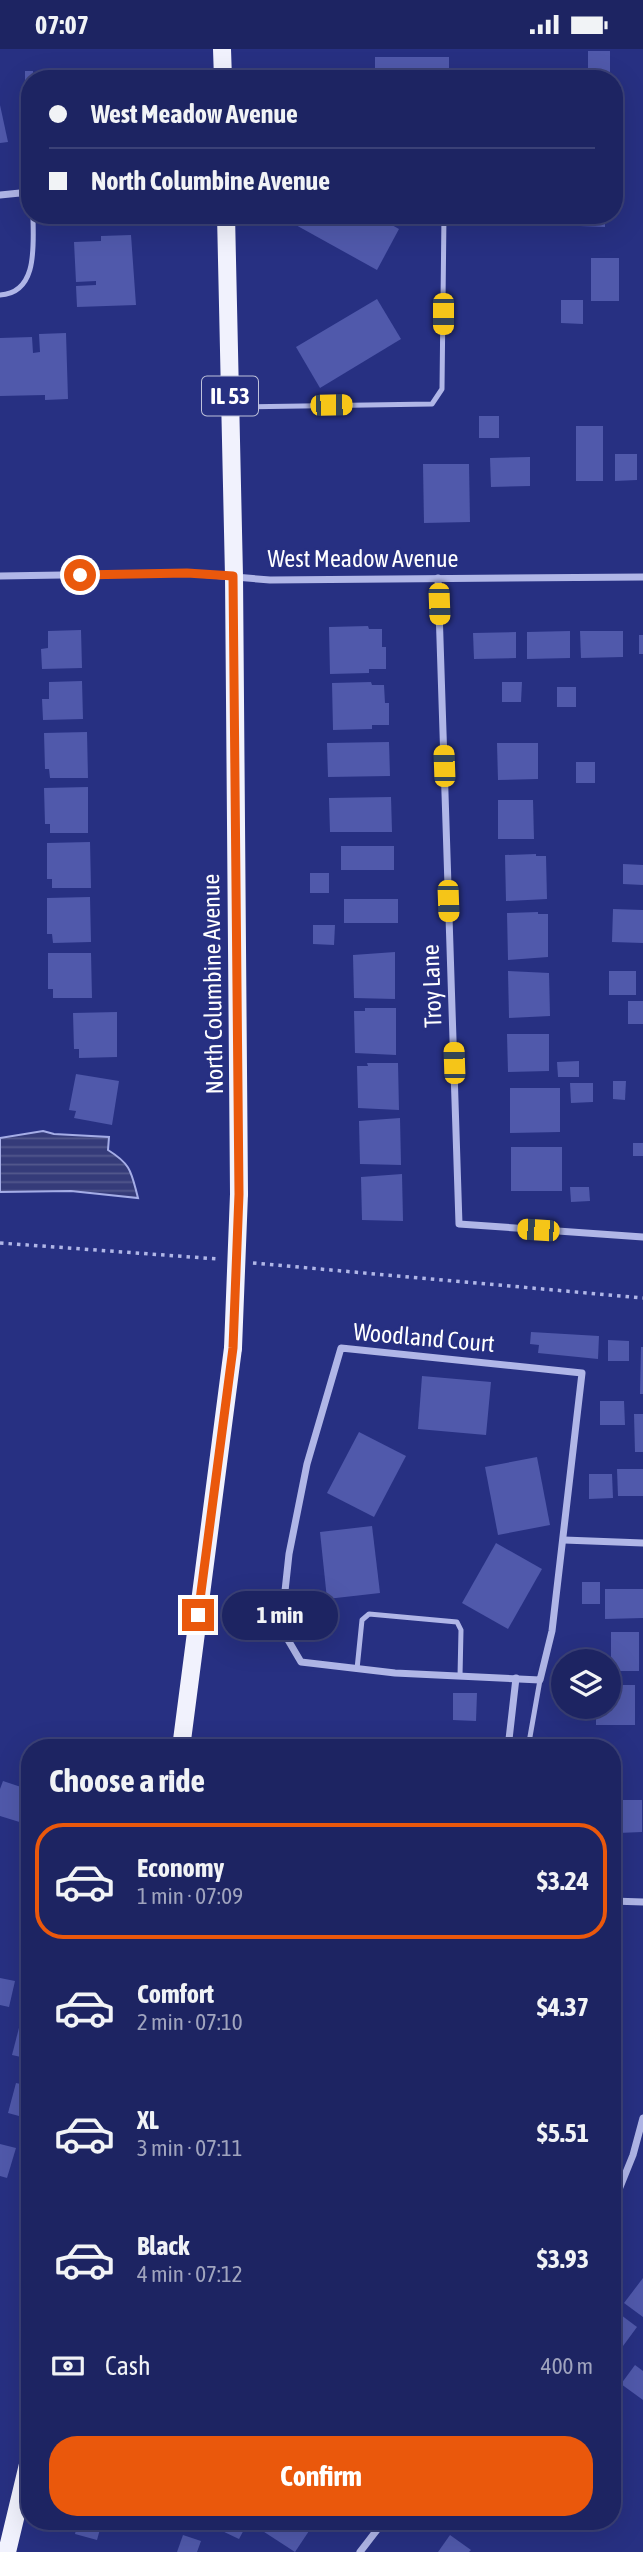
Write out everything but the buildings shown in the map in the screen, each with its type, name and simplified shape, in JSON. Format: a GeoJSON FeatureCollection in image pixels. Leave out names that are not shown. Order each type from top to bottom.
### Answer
{"type":"FeatureCollection","features":[{"type":"Feature","properties":{"kind":"main road"},"geometry":{"type":"LineString","coordinates":[[222,49],[223,70]]}},
{"type":"Feature","properties":{"kind":"main road","name":"North Columbine Avenue"},"geometry":{"type":"LineString","coordinates":[[182,1739],[233,1348],[239,1194],[233,576],[226,224]]}},
{"type":"Feature","properties":{"kind":"main road"},"geometry":{"type":"LineString","coordinates":[[7,2552],[21,2494]]}},
{"type":"Feature","properties":{"kind":"street"},"geometry":{"type":"LineString","coordinates":[[0,195],[21,194]]}},
{"type":"Feature","properties":{"kind":"street","name":"West Meadow Avenue"},"geometry":{"type":"LineString","coordinates":[[0,576],[187,573],[270,580],[643,577]]}},
{"type":"Feature","properties":{"kind":"street","name":"Troy Lane"},"geometry":{"type":"LineString","coordinates":[[438,577],[459,1224],[643,1237]]}},
{"type":"Feature","properties":{"kind":"street","name":"Woodland Court"},"geometry":{"type":"LineString","coordinates":[[341,1348],[582,1373],[552,1631],[540,1679],[357,1669],[301,1662],[281,1628],[289,1554],[307,1464],[341,1348]]}},
{"type":"Feature","properties":{"kind":"street"},"geometry":{"type":"LineString","coordinates":[[564,1540],[643,1543]]}},
{"type":"Feature","properties":{"kind":"street"},"geometry":{"type":"LineString","coordinates":[[509,1739],[516,1678]]}},
{"type":"Feature","properties":{"kind":"street"},"geometry":{"type":"LineString","coordinates":[[621,1901],[643,1902]]}},
{"type":"Feature","properties":{"kind":"street"},"geometry":{"type":"LineString","coordinates":[[621,2185],[643,2118]]}},
{"type":"Feature","properties":{"kind":"street"},"geometry":{"type":"LineString","coordinates":[[360,2552],[377,2530]]}},
{"type":"Feature","properties":{"kind":"lane"},"geometry":{"type":"LineString","coordinates":[[0,295],[13,293],[20,288],[29,274],[33,251],[33,224]]}},
{"type":"Feature","properties":{"kind":"lane"},"geometry":{"type":"LineString","coordinates":[[230,407],[432,404],[442,389],[444,224]]}},
{"type":"Feature","properties":{"kind":"lane"},"geometry":{"type":"LineString","coordinates":[[357,1669],[362,1620],[369,1614],[457,1622],[461,1630],[460,1676]]}},
{"type":"Feature","properties":{"kind":"lane"},"geometry":{"type":"LineString","coordinates":[[530,1739],[540,1679]]}},
{"type":"Feature","properties":{"kind":"path"},"geometry":{"type":"LineString","coordinates":[[0,1243],[230,1261]]}},
{"type":"Feature","properties":{"kind":"path"},"geometry":{"type":"LineString","coordinates":[[243,1262],[643,1298]]}},
{"type":"Feature","properties":{"kind":"water"},"geometry":{"type":"Polygon","coordinates":[[[43,1131],[109,1137],[108,1150],[126,1165],[138,1198],[71,1191],[0,1192],[0,1138],[43,1131]]]}},
{"type":"Feature","properties":{"kind":"route"},"geometry":{"type":"LineString","coordinates":[[80,575],[187,573],[233,576],[239,1194],[233,1348],[198,1615]]}}]}
